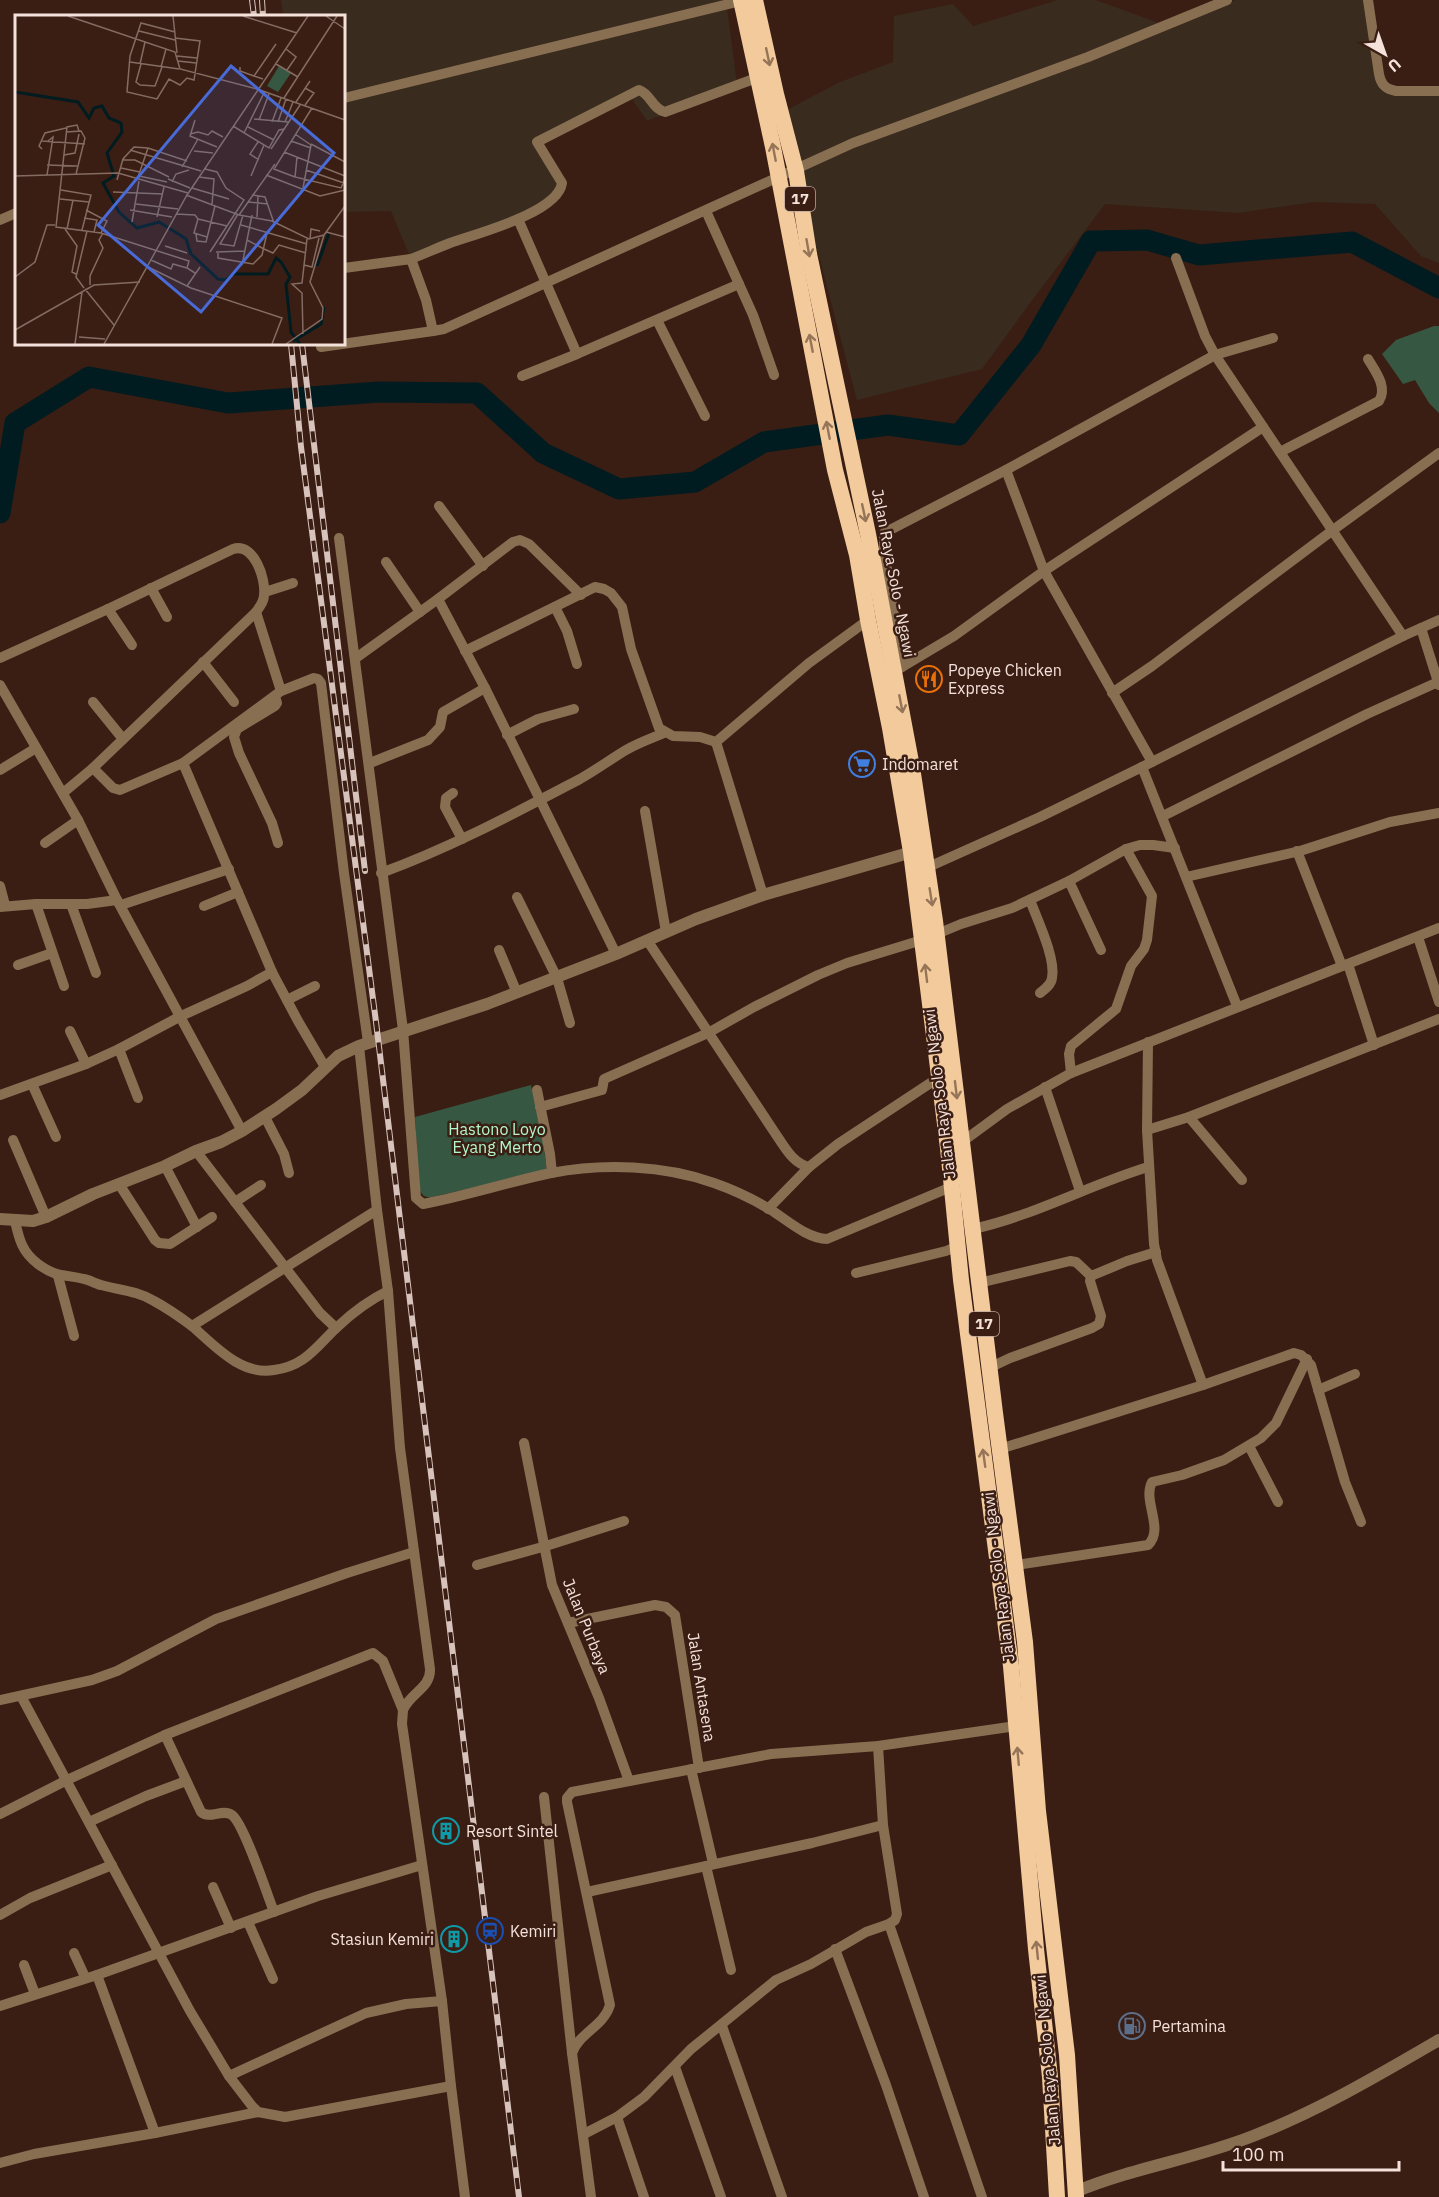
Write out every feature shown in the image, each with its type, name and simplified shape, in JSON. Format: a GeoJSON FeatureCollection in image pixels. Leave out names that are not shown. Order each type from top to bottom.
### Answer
{"type":"FeatureCollection","features":[{"type":"Feature","properties":{"kind":"highway","name":"Jalan Raya Solo - Ngawi"},"geometry":{"type":"LineString","coordinates":[[746,0],[776,94],[796,171],[809,254],[898,669],[912,767],[917,850]]}},
{"type":"Feature","properties":{"kind":"highway","name":"Jalan Raya Solo - Ngawi"},"geometry":{"type":"LineString","coordinates":[[746,0],[834,460],[857,555],[868,620],[917,850],[962,1142],[1026,1652],[1038,1811],[1065,2024],[1075,2194]]}},
{"type":"Feature","properties":{"kind":"highway","name":"Jalan Raya Solo - Ngawi"},"geometry":{"type":"LineString","coordinates":[[930,937],[938,1078],[999,1569],[1016,1726],[1050,2077],[1057,2197]]}},
{"type":"Feature","properties":{"kind":"street"},"geometry":{"type":"LineString","coordinates":[[345,98],[746,0]]}},
{"type":"Feature","properties":{"kind":"street"},"geometry":{"type":"LineString","coordinates":[[345,344],[451,327],[853,143],[1088,57],[1227,0]]}},
{"type":"Feature","properties":{"kind":"street"},"geometry":{"type":"LineString","coordinates":[[1368,0],[1373,41],[1382,84],[1396,91],[1439,91]]}},
{"type":"Feature","properties":{"kind":"street"},"geometry":{"type":"LineString","coordinates":[[345,268],[411,259],[518,219],[549,202],[562,187],[560,178],[537,142],[639,90],[648,95],[660,111],[665,112],[759,77]]}},
{"type":"Feature","properties":{"kind":"street"},"geometry":{"type":"LineString","coordinates":[[706,211],[760,334],[774,375]]}},
{"type":"Feature","properties":{"kind":"street"},"geometry":{"type":"LineString","coordinates":[[0,220],[15,213]]}},
{"type":"Feature","properties":{"kind":"street"},"geometry":{"type":"LineString","coordinates":[[518,219],[577,354]]}},
{"type":"Feature","properties":{"kind":"street"},"geometry":{"type":"LineString","coordinates":[[1176,258],[1195,311],[1215,355],[1403,636]]}},
{"type":"Feature","properties":{"kind":"street"},"geometry":{"type":"LineString","coordinates":[[411,259],[426,300],[433,331]]}},
{"type":"Feature","properties":{"kind":"street"},"geometry":{"type":"LineString","coordinates":[[522,375],[657,321],[739,284]]}},
{"type":"Feature","properties":{"kind":"street"},"geometry":{"type":"LineString","coordinates":[[657,321],[705,417]]}},
{"type":"Feature","properties":{"kind":"street"},"geometry":{"type":"LineString","coordinates":[[1263,427],[1044,571],[954,636],[898,669],[884,535],[1215,355],[1273,338]]}},
{"type":"Feature","properties":{"kind":"street"},"geometry":{"type":"LineString","coordinates":[[321,348],[341,345]]}},
{"type":"Feature","properties":{"kind":"street"},"geometry":{"type":"LineString","coordinates":[[1280,452],[1379,401],[1383,388],[1368,359]]}},
{"type":"Feature","properties":{"kind":"street"},"geometry":{"type":"LineString","coordinates":[[1112,693],[1152,666],[1439,453]]}},
{"type":"Feature","properties":{"kind":"street"},"geometry":{"type":"LineString","coordinates":[[1006,470],[1044,571],[1112,693],[1147,765],[1163,816],[1237,1006]]}},
{"type":"Feature","properties":{"kind":"street"},"geometry":{"type":"LineString","coordinates":[[439,506],[483,566]]}},
{"type":"Feature","properties":{"kind":"street"},"geometry":{"type":"LineString","coordinates":[[339,538],[403,1030],[416,1198],[419,1202],[423,1204],[466,1196],[552,1173],[591,1167],[668,1172],[713,1182],[748,1197],[809,1234],[827,1239],[951,1187]]}},
{"type":"Feature","properties":{"kind":"street"},"geometry":{"type":"LineString","coordinates":[[356,658],[513,542],[520,540],[529,544],[580,595]]}},
{"type":"Feature","properties":{"kind":"street"},"geometry":{"type":"LineString","coordinates":[[0,658],[239,547],[250,552],[256,559],[265,592],[263,603],[256,612],[93,768],[63,793]]}},
{"type":"Feature","properties":{"kind":"street"},"geometry":{"type":"LineString","coordinates":[[386,562],[420,612]]}},
{"type":"Feature","properties":{"kind":"street"},"geometry":{"type":"LineString","coordinates":[[265,592],[293,583]]}},
{"type":"Feature","properties":{"kind":"street"},"geometry":{"type":"LineString","coordinates":[[465,651],[595,587],[604,588],[617,598],[622,607],[635,662],[655,720],[664,733],[673,736],[700,737],[716,742]]}},
{"type":"Feature","properties":{"kind":"street"},"geometry":{"type":"LineString","coordinates":[[151,588],[167,617]]}},
{"type":"Feature","properties":{"kind":"street"},"geometry":{"type":"LineString","coordinates":[[438,599],[485,688],[616,954]]}},
{"type":"Feature","properties":{"kind":"street"},"geometry":{"type":"LineString","coordinates":[[555,607],[569,636],[577,664]]}},
{"type":"Feature","properties":{"kind":"street"},"geometry":{"type":"LineString","coordinates":[[108,609],[132,645]]}},
{"type":"Feature","properties":{"kind":"street"},"geometry":{"type":"LineString","coordinates":[[256,612],[278,694],[277,703],[237,729],[234,737],[239,753],[272,823],[278,843]]}},
{"type":"Feature","properties":{"kind":"street"},"geometry":{"type":"LineString","coordinates":[[716,742],[809,663],[868,620]]}},
{"type":"Feature","properties":{"kind":"street"},"geometry":{"type":"LineString","coordinates":[[920,871],[1040,817],[1439,620]]}},
{"type":"Feature","properties":{"kind":"street"},"geometry":{"type":"LineString","coordinates":[[1163,816],[1367,714],[1438,683],[1421,628]]}},
{"type":"Feature","properties":{"kind":"street"},"geometry":{"type":"LineString","coordinates":[[203,662],[234,702]]}},
{"type":"Feature","properties":{"kind":"street"},"geometry":{"type":"LineString","coordinates":[[93,768],[112,788],[120,790],[183,763],[278,694],[314,678],[321,683],[363,1044],[377,1210],[388,1291],[400,1448],[430,1674],[428,1683],[409,1699],[403,1710],[402,1724],[442,2001],[465,2197]]}},
{"type":"Feature","properties":{"kind":"street"},"geometry":{"type":"LineString","coordinates":[[0,685],[78,820],[119,902],[243,1131]]}},
{"type":"Feature","properties":{"kind":"street"},"geometry":{"type":"LineString","coordinates":[[370,763],[428,740],[440,727],[443,712],[485,688]]}},
{"type":"Feature","properties":{"kind":"street"},"geometry":{"type":"LineString","coordinates":[[93,702],[123,739]]}},
{"type":"Feature","properties":{"kind":"street"},"geometry":{"type":"LineString","coordinates":[[507,735],[538,719],[573,709]]}},
{"type":"Feature","properties":{"kind":"street"},"geometry":{"type":"LineString","coordinates":[[381,873],[422,858],[462,839],[603,766],[626,750],[664,733]]}},
{"type":"Feature","properties":{"kind":"street"},"geometry":{"type":"LineString","coordinates":[[716,742],[763,895]]}},
{"type":"Feature","properties":{"kind":"street"},"geometry":{"type":"LineString","coordinates":[[0,771],[36,748]]}},
{"type":"Feature","properties":{"kind":"street"},"geometry":{"type":"LineString","coordinates":[[183,763],[272,972],[325,1067]]}},
{"type":"Feature","properties":{"kind":"street"},"geometry":{"type":"LineString","coordinates":[[453,793],[446,798],[445,807],[462,839]]}},
{"type":"Feature","properties":{"kind":"street"},"geometry":{"type":"LineString","coordinates":[[645,811],[666,932]]}},
{"type":"Feature","properties":{"kind":"street"},"geometry":{"type":"LineString","coordinates":[[1186,877],[1297,851],[1390,822],[1439,813]]}},
{"type":"Feature","properties":{"kind":"street"},"geometry":{"type":"LineString","coordinates":[[45,843],[78,820]]}},
{"type":"Feature","properties":{"kind":"street"},"geometry":{"type":"LineString","coordinates":[[540,1107],[602,1090],[604,1079],[708,1033],[818,975],[847,963],[1012,908],[1069,881],[1126,849],[1140,845],[1175,848]]}},
{"type":"Feature","properties":{"kind":"street"},"geometry":{"type":"LineString","coordinates":[[1071,1072],[1069,1054],[1071,1046],[1116,1009],[1131,966],[1144,949],[1147,940],[1152,897],[1126,849]]}},
{"type":"Feature","properties":{"kind":"street"},"geometry":{"type":"LineString","coordinates":[[0,1219],[33,1221],[46,1217],[93,1194],[221,1142],[265,1117],[302,1090],[338,1056],[363,1044],[517,993],[763,895],[917,850]]}},
{"type":"Feature","properties":{"kind":"street"},"geometry":{"type":"LineString","coordinates":[[1297,851],[1345,965],[1374,1045]]}},
{"type":"Feature","properties":{"kind":"street"},"geometry":{"type":"LineString","coordinates":[[0,886],[2,906],[119,902],[229,869]]}},
{"type":"Feature","properties":{"kind":"street"},"geometry":{"type":"LineString","coordinates":[[1069,881],[1101,950]]}},
{"type":"Feature","properties":{"kind":"street"},"geometry":{"type":"LineString","coordinates":[[204,906],[238,892]]}},
{"type":"Feature","properties":{"kind":"street"},"geometry":{"type":"LineString","coordinates":[[517,897],[557,978],[570,1023]]}},
{"type":"Feature","properties":{"kind":"street"},"geometry":{"type":"LineString","coordinates":[[1030,900],[1051,964],[1053,977],[1050,984],[1040,993]]}},
{"type":"Feature","properties":{"kind":"street"},"geometry":{"type":"LineString","coordinates":[[36,904],[64,986]]}},
{"type":"Feature","properties":{"kind":"street"},"geometry":{"type":"LineString","coordinates":[[71,904],[96,973]]}},
{"type":"Feature","properties":{"kind":"street"},"geometry":{"type":"LineString","coordinates":[[962,1142],[1007,1109],[1071,1072],[1439,928]]}},
{"type":"Feature","properties":{"kind":"street"},"geometry":{"type":"LineString","coordinates":[[1418,937],[1439,1002]]}},
{"type":"Feature","properties":{"kind":"street"},"geometry":{"type":"LineString","coordinates":[[647,940],[793,1158],[798,1163],[809,1167]]}},
{"type":"Feature","properties":{"kind":"street"},"geometry":{"type":"LineString","coordinates":[[499,950],[517,993]]}},
{"type":"Feature","properties":{"kind":"street"},"geometry":{"type":"LineString","coordinates":[[18,965],[52,952]]}},
{"type":"Feature","properties":{"kind":"street"},"geometry":{"type":"LineString","coordinates":[[1,1091],[32,1084],[87,1064],[181,1016],[224,998],[272,972]]}},
{"type":"Feature","properties":{"kind":"street"},"geometry":{"type":"LineString","coordinates":[[287,1000],[315,986]]}},
{"type":"Feature","properties":{"kind":"street"},"geometry":{"type":"LineString","coordinates":[[1147,1130],[1189,1117],[1439,1019]]}},
{"type":"Feature","properties":{"kind":"street"},"geometry":{"type":"LineString","coordinates":[[70,1031],[87,1064]]}},
{"type":"Feature","properties":{"kind":"street"},"geometry":{"type":"LineString","coordinates":[[1148,1042],[1148,1167],[1156,1252],[1203,1385]]}},
{"type":"Feature","properties":{"kind":"street"},"geometry":{"type":"LineString","coordinates":[[118,1049],[138,1098]]}},
{"type":"Feature","properties":{"kind":"street"},"geometry":{"type":"LineString","coordinates":[[768,1209],[809,1167],[838,1144],[938,1078]]}},
{"type":"Feature","properties":{"kind":"street"},"geometry":{"type":"LineString","coordinates":[[32,1084],[56,1137]]}},
{"type":"Feature","properties":{"kind":"street"},"geometry":{"type":"LineString","coordinates":[[1045,1087],[1080,1191]]}},
{"type":"Feature","properties":{"kind":"street"},"geometry":{"type":"LineString","coordinates":[[537,1090],[552,1173]]}},
{"type":"Feature","properties":{"kind":"street"},"geometry":{"type":"LineString","coordinates":[[265,1117],[284,1154],[289,1173]]}},
{"type":"Feature","properties":{"kind":"street"},"geometry":{"type":"LineString","coordinates":[[1189,1117],[1242,1180]]}},
{"type":"Feature","properties":{"kind":"street"},"geometry":{"type":"LineString","coordinates":[[13,1140],[46,1217]]}},
{"type":"Feature","properties":{"kind":"street"},"geometry":{"type":"LineString","coordinates":[[196,1151],[320,1313],[336,1328]]}},
{"type":"Feature","properties":{"kind":"street"},"geometry":{"type":"LineString","coordinates":[[165,1166],[197,1227]]}},
{"type":"Feature","properties":{"kind":"street"},"geometry":{"type":"LineString","coordinates":[[973,1229],[1022,1215],[1109,1179],[1148,1167]]}},
{"type":"Feature","properties":{"kind":"street"},"geometry":{"type":"LineString","coordinates":[[119,1184],[159,1243],[170,1244],[212,1218]]}},
{"type":"Feature","properties":{"kind":"street"},"geometry":{"type":"LineString","coordinates":[[235,1202],[261,1185]]}},
{"type":"Feature","properties":{"kind":"street"},"geometry":{"type":"LineString","coordinates":[[192,1326],[377,1210]]}},
{"type":"Feature","properties":{"kind":"street"},"geometry":{"type":"LineString","coordinates":[[15,1221],[23,1249],[28,1257],[58,1276],[86,1279],[99,1285],[148,1297],[192,1326],[219,1351],[241,1363],[266,1371],[283,1368],[306,1359],[336,1328],[370,1299],[388,1291]]}},
{"type":"Feature","properties":{"kind":"street"},"geometry":{"type":"LineString","coordinates":[[856,1273],[958,1246]]}},
{"type":"Feature","properties":{"kind":"street"},"geometry":{"type":"LineString","coordinates":[[1091,1276],[1156,1252]]}},
{"type":"Feature","properties":{"kind":"street"},"geometry":{"type":"LineString","coordinates":[[980,1283],[1070,1261],[1076,1262],[1091,1276]]}},
{"type":"Feature","properties":{"kind":"street"},"geometry":{"type":"LineString","coordinates":[[58,1276],[74,1336]]}},
{"type":"Feature","properties":{"kind":"street"},"geometry":{"type":"LineString","coordinates":[[989,1368],[1010,1358],[1092,1329],[1099,1324],[1101,1317],[1090,1281],[1091,1276]]}},
{"type":"Feature","properties":{"kind":"street"},"geometry":{"type":"LineString","coordinates":[[1000,1449],[1203,1385],[1294,1353],[1306,1359],[1311,1365],[1347,1486],[1361,1522]]}},
{"type":"Feature","properties":{"kind":"street"},"geometry":{"type":"LineString","coordinates":[[1016,1565],[1148,1545],[1154,1533],[1149,1496],[1152,1482],[1203,1469],[1224,1460],[1270,1431],[1306,1359]]}},
{"type":"Feature","properties":{"kind":"street"},"geometry":{"type":"LineString","coordinates":[[1318,1390],[1355,1374]]}},
{"type":"Feature","properties":{"kind":"street","name":"Jalan Purbaya"},"geometry":{"type":"LineString","coordinates":[[524,1443],[552,1585],[599,1698],[628,1781]]}},
{"type":"Feature","properties":{"kind":"street"},"geometry":{"type":"LineString","coordinates":[[1249,1446],[1278,1502]]}},
{"type":"Feature","properties":{"kind":"street"},"geometry":{"type":"LineString","coordinates":[[477,1564],[546,1546],[624,1521]]}},
{"type":"Feature","properties":{"kind":"street"},"geometry":{"type":"LineString","coordinates":[[0,1700],[92,1680],[109,1674],[216,1619],[414,1552]]}},
{"type":"Feature","properties":{"kind":"street","name":"Jalan Antasena"},"geometry":{"type":"LineString","coordinates":[[568,1623],[656,1605],[666,1607],[675,1615],[695,1768]]}},
{"type":"Feature","properties":{"kind":"street"},"geometry":{"type":"LineString","coordinates":[[0,1814],[165,1735],[373,1653],[383,1660],[403,1710]]}},
{"type":"Feature","properties":{"kind":"street"},"geometry":{"type":"LineString","coordinates":[[21,1696],[190,2011],[229,2076],[258,2112]]}},
{"type":"Feature","properties":{"kind":"street"},"geometry":{"type":"LineString","coordinates":[[572,2053],[576,2045],[605,2016],[610,2005],[567,1798],[576,1791],[771,1755],[878,1746],[1016,1726]]}},
{"type":"Feature","properties":{"kind":"street"},"geometry":{"type":"LineString","coordinates":[[165,1735],[204,1815],[226,1813],[233,1816],[242,1830],[274,1912]]}},
{"type":"Feature","properties":{"kind":"street"},"geometry":{"type":"LineString","coordinates":[[584,2134],[617,2117],[644,2097],[691,2049],[776,1980],[811,1964],[866,1932],[895,1920],[897,1914],[883,1825],[878,1746]]}},
{"type":"Feature","properties":{"kind":"street"},"geometry":{"type":"LineString","coordinates":[[695,1768],[709,1864],[731,1970]]}},
{"type":"Feature","properties":{"kind":"street"},"geometry":{"type":"LineString","coordinates":[[89,1822],[186,1781]]}},
{"type":"Feature","properties":{"kind":"street"},"geometry":{"type":"LineString","coordinates":[[544,1797],[572,2053],[591,2197]]}},
{"type":"Feature","properties":{"kind":"street"},"geometry":{"type":"LineString","coordinates":[[587,1892],[812,1843],[883,1825]]}},
{"type":"Feature","properties":{"kind":"street"},"geometry":{"type":"LineString","coordinates":[[0,1915],[30,1898],[112,1865]]}},
{"type":"Feature","properties":{"kind":"street"},"geometry":{"type":"LineString","coordinates":[[0,2006],[231,1928],[344,1887],[422,1865]]}},
{"type":"Feature","properties":{"kind":"street"},"geometry":{"type":"LineString","coordinates":[[213,1887],[231,1928]]}},
{"type":"Feature","properties":{"kind":"street"},"geometry":{"type":"LineString","coordinates":[[248,1922],[273,1979]]}},
{"type":"Feature","properties":{"kind":"street"},"geometry":{"type":"LineString","coordinates":[[889,1924],[982,2197]]}},
{"type":"Feature","properties":{"kind":"street"},"geometry":{"type":"LineString","coordinates":[[835,1949],[886,2085],[924,2197]]}},
{"type":"Feature","properties":{"kind":"street"},"geometry":{"type":"LineString","coordinates":[[75,1953],[91,1976],[155,2133]]}},
{"type":"Feature","properties":{"kind":"street"},"geometry":{"type":"LineString","coordinates":[[24,1965],[36,1994]]}},
{"type":"Feature","properties":{"kind":"street"},"geometry":{"type":"LineString","coordinates":[[229,2076],[373,2010],[442,2001]]}},
{"type":"Feature","properties":{"kind":"street"},"geometry":{"type":"LineString","coordinates":[[722,2026],[782,2197]]}},
{"type":"Feature","properties":{"kind":"street"},"geometry":{"type":"LineString","coordinates":[[1075,2194],[1115,2178],[1216,2149],[1276,2127],[1370,2079],[1439,2040]]}},
{"type":"Feature","properties":{"kind":"street"},"geometry":{"type":"LineString","coordinates":[[675,2067],[721,2197]]}},
{"type":"Feature","properties":{"kind":"street"},"geometry":{"type":"LineString","coordinates":[[0,2163],[34,2154],[258,2112],[285,2117],[451,2086]]}},
{"type":"Feature","properties":{"kind":"street"},"geometry":{"type":"LineString","coordinates":[[617,2117],[644,2197]]}},
{"type":"Feature","properties":{"kind":"shaded area"},"geometry":{"type":"Polygon","coordinates":[[[281,0],[726,0],[737,85],[647,121],[628,93],[536,142],[560,178],[554,197],[518,219],[411,259],[391,211],[345,212],[345,15],[283,15],[281,0]]]}},
{"type":"Feature","properties":{"kind":"shaded area"},"geometry":{"type":"Polygon","coordinates":[[[1058,0],[1096,0],[1164,25],[1236,0],[1366,0],[1382,84],[1425,91],[1439,90],[1439,263],[1421,256],[1375,204],[1314,202],[1238,213],[1105,204],[982,369],[857,400],[781,113],[840,82],[893,62],[894,16],[953,4],[973,26],[1058,0]]]}},
{"type":"Feature","properties":{"kind":"green space"},"geometry":{"type":"Polygon","coordinates":[[[1439,326],[1439,413],[1429,403],[1415,380],[1403,384],[1382,354],[1396,340],[1439,326]]]}},
{"type":"Feature","properties":{"kind":"green space","name":"Hastono Loyo Eyang Merto"},"geometry":{"type":"Polygon","coordinates":[[[531,1085],[541,1128],[547,1171],[432,1197],[424,1196],[419,1188],[415,1117],[531,1085]]]}},
{"type":"Feature","properties":{"kind":"waterway"},"geometry":{"type":"LineString","coordinates":[[0,513],[15,423],[89,377],[228,403],[379,392],[477,393],[543,453],[619,489],[695,482],[764,442],[888,425],[959,435],[1031,345],[1091,241],[1147,240],[1199,255],[1352,242],[1439,288]]}},
{"type":"Feature","properties":{"kind":"railway"},"geometry":{"type":"LineString","coordinates":[[252,0],[254,15]]}},
{"type":"Feature","properties":{"kind":"railway"},"geometry":{"type":"LineString","coordinates":[[262,0],[263,15]]}},
{"type":"Feature","properties":{"kind":"railway"},"geometry":{"type":"LineString","coordinates":[[291,345],[301,447],[376,1022],[519,2197]]}},
{"type":"Feature","properties":{"kind":"railway"},"geometry":{"type":"LineString","coordinates":[[302,345],[365,871]]}},
{"type":"Feature","properties":{"kind":"place","name":"Popeye Chicken Express"},"geometry":{"type":"Point","coordinates":[929,679]}},
{"type":"Feature","properties":{"kind":"place","name":"Indomaret"},"geometry":{"type":"Point","coordinates":[862,764]}},
{"type":"Feature","properties":{"kind":"place","name":"Resort Sintel"},"geometry":{"type":"Point","coordinates":[446,1831]}},
{"type":"Feature","properties":{"kind":"place","name":"Kemiri"},"geometry":{"type":"Point","coordinates":[490,1931]}},
{"type":"Feature","properties":{"kind":"place","name":"Stasiun Kemiri"},"geometry":{"type":"Point","coordinates":[454,1939]}},
{"type":"Feature","properties":{"kind":"place","name":"Pertamina"},"geometry":{"type":"Point","coordinates":[1132,2026]}}]}
